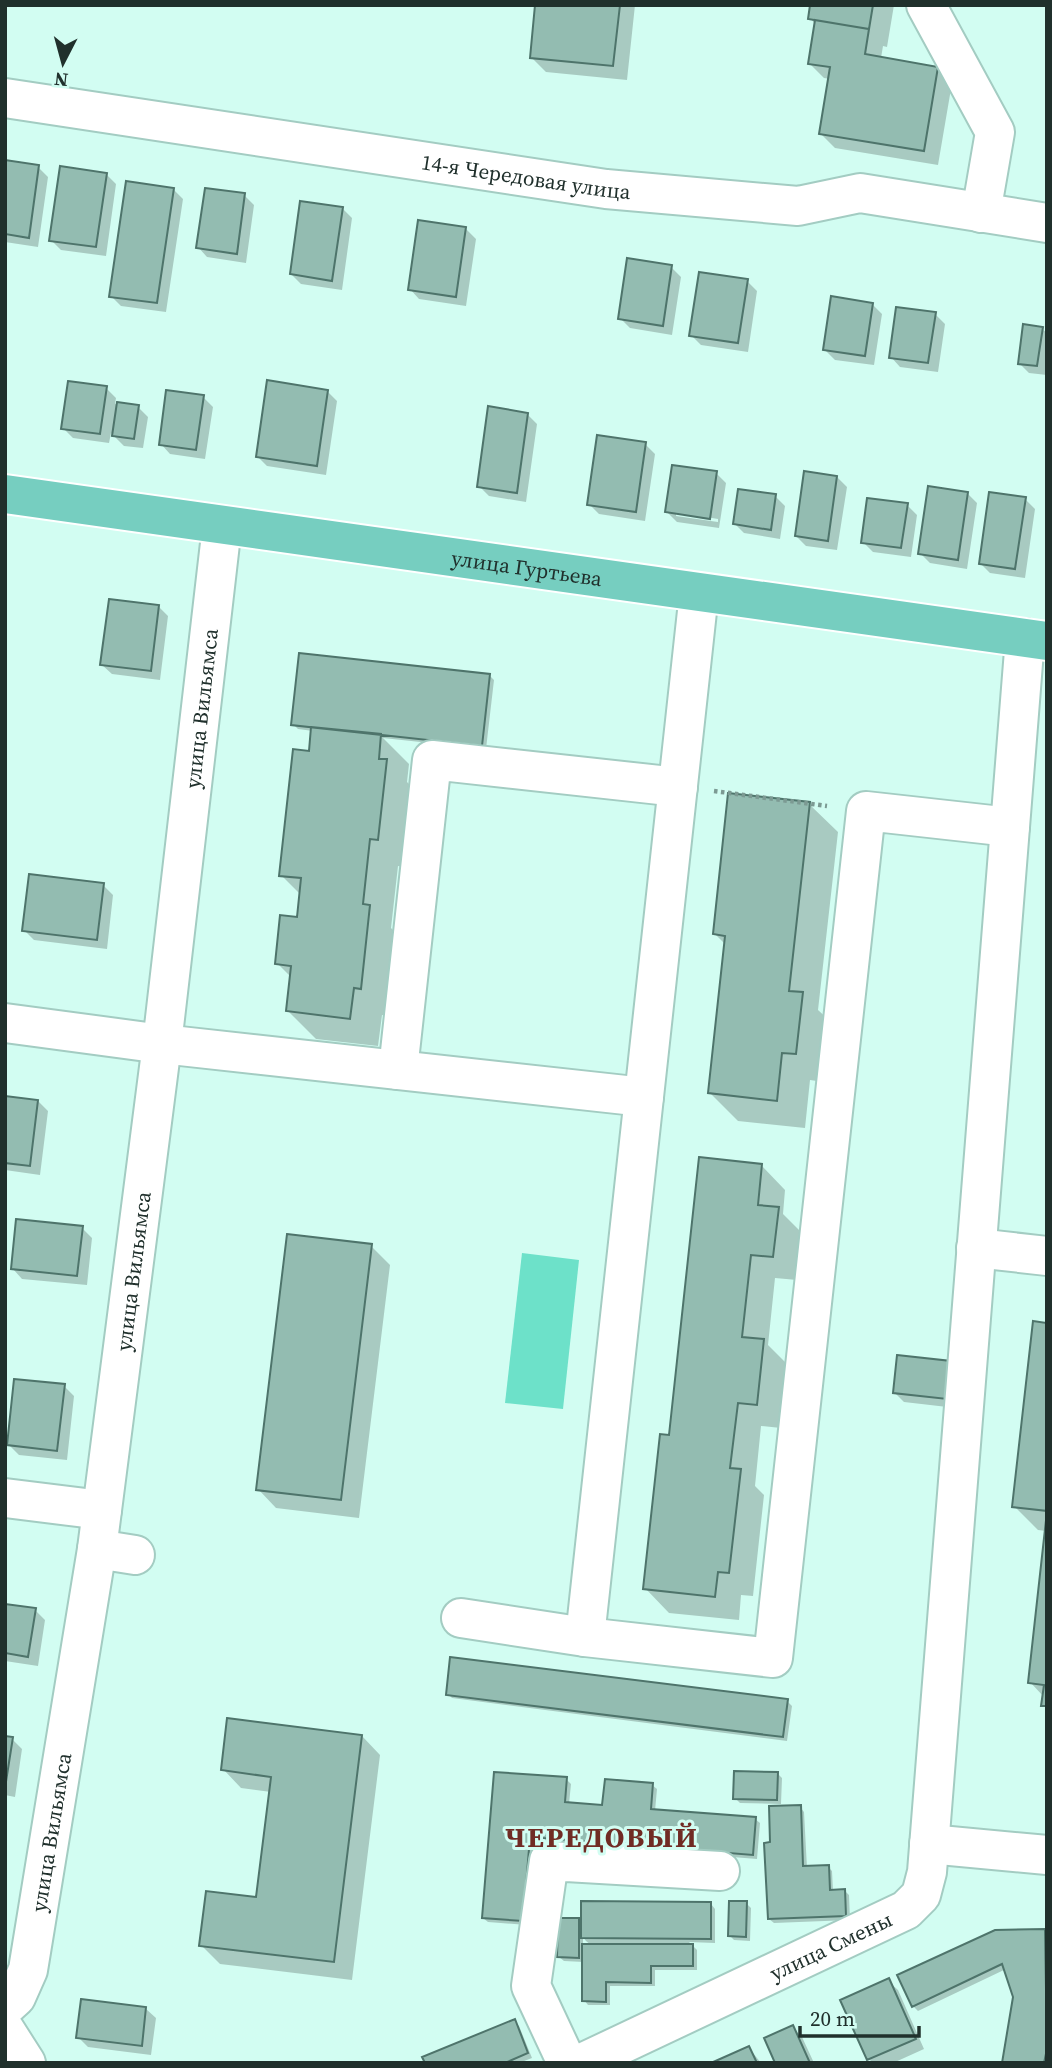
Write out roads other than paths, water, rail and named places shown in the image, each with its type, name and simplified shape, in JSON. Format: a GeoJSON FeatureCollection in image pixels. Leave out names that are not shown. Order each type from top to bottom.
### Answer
{"type":"FeatureCollection","features":[{"type":"Feature","properties":{"kind":"main road","name":"улица Гуртьева"},"geometry":{"type":"LineString","coordinates":[[5,494],[1036,640]]}},
{"type":"Feature","properties":{"kind":"street"},"geometry":{"type":"LineString","coordinates":[[926,5],[995,132],[981,213]]}},
{"type":"Feature","properties":{"kind":"street","name":"14-я Чередовая улица"},"geometry":{"type":"LineString","coordinates":[[5,98],[606,189],[798,206],[860,193],[1047,223]]}},
{"type":"Feature","properties":{"kind":"street","name":"улица Вильямса"},"geometry":{"type":"LineString","coordinates":[[5,2007],[16,1997],[28,1970],[97,1549],[162,1044],[222,526]]}},
{"type":"Feature","properties":{"kind":"street"},"geometry":{"type":"LineString","coordinates":[[585,1637],[699,593]]}},
{"type":"Feature","properties":{"kind":"street","name":"улица Смены"},"geometry":{"type":"LineString","coordinates":[[582,2063],[906,1909],[920,1895],[927,1872],[1010,827],[1036,640]]}},
{"type":"Feature","properties":{"kind":"street"},"geometry":{"type":"LineString","coordinates":[[398,1070],[432,760],[678,787]]}},
{"type":"Feature","properties":{"kind":"street"},"geometry":{"type":"LineString","coordinates":[[461,1618],[585,1637],[773,1658],[866,811],[1010,827]]}},
{"type":"Feature","properties":{"kind":"street"},"geometry":{"type":"LineString","coordinates":[[5,1023],[162,1044],[644,1097]]}},
{"type":"Feature","properties":{"kind":"street"},"geometry":{"type":"LineString","coordinates":[[976,1248],[1047,1256]]}},
{"type":"Feature","properties":{"kind":"street"},"geometry":{"type":"LineString","coordinates":[[5,1498],[102,1510]]}},
{"type":"Feature","properties":{"kind":"street"},"geometry":{"type":"LineString","coordinates":[[97,1549],[135,1555]]}},
{"type":"Feature","properties":{"kind":"street"},"geometry":{"type":"LineString","coordinates":[[929,1844],[1047,1855]]}},
{"type":"Feature","properties":{"kind":"street"},"geometry":{"type":"LineString","coordinates":[[567,2063],[531,1986],[549,1861],[720,1871]]}},
{"type":"Feature","properties":{"kind":"street"},"geometry":{"type":"LineString","coordinates":[[5,2030],[26,2063]]}},
{"type":"Feature","properties":{"kind":"district","name":"ЧЕРЕДОВЫЙ"},"geometry":{"type":"Point","coordinates":[602,1837]}}]}
